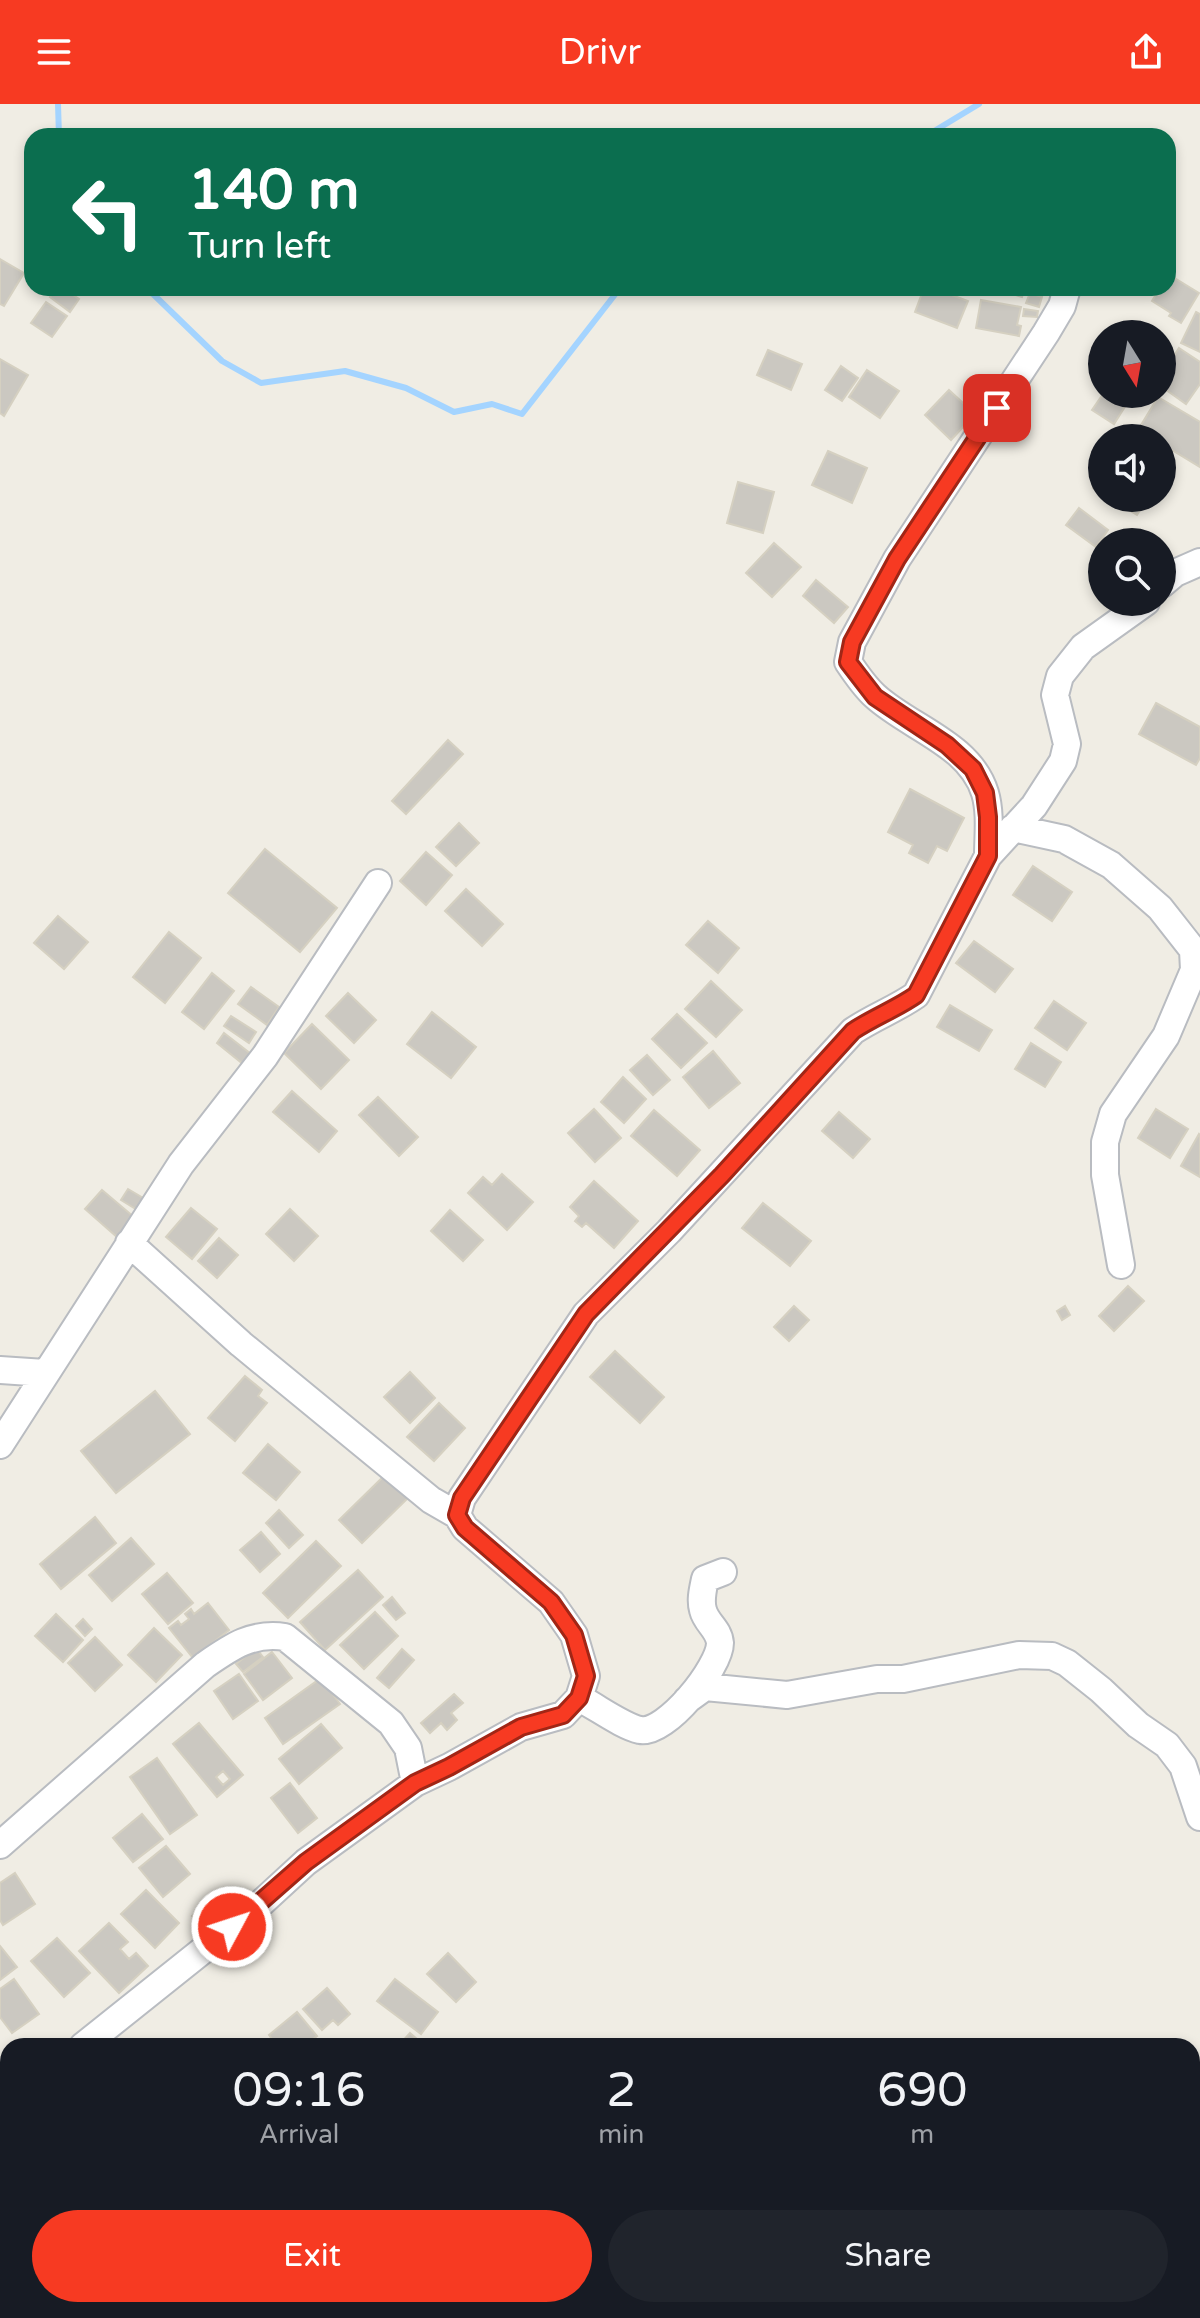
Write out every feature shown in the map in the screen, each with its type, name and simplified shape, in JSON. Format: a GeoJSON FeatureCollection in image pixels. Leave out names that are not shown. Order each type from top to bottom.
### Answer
{"type":"FeatureCollection","features":[{"type":"Feature","properties":{"kind":"street"},"geometry":{"type":"LineString","coordinates":[[988,856],[985,793],[973,769],[947,745],[875,697],[848,662],[852,642],[897,559],[1046,333],[1065,296]]}},
{"type":"Feature","properties":{"kind":"street"},"geometry":{"type":"LineString","coordinates":[[1176,573],[1200,562]]}},
{"type":"Feature","properties":{"kind":"street"},"geometry":{"type":"LineString","coordinates":[[457,1515],[469,1487],[586,1314],[679,1221],[853,1031],[916,995],[988,856],[1034,806],[1063,761],[1067,744],[1055,695],[1060,676],[1083,647],[1126,616]]}},
{"type":"Feature","properties":{"kind":"street"},"geometry":{"type":"LineString","coordinates":[[1013,828],[1064,839],[1111,865],[1160,908],[1196,950],[1194,970],[1166,1036],[1113,1114],[1105,1142],[1105,1175],[1121,1265]]}},
{"type":"Feature","properties":{"kind":"street"},"geometry":{"type":"LineString","coordinates":[[0,1445],[181,1164],[265,1056],[378,883]]}},
{"type":"Feature","properties":{"kind":"street"},"geometry":{"type":"LineString","coordinates":[[93,2038],[257,1907],[306,1862],[415,1783],[521,1727],[563,1715],[579,1698],[586,1676],[574,1635],[551,1602],[465,1528],[457,1515],[431,1500],[241,1344],[129,1243]]}},
{"type":"Feature","properties":{"kind":"street"},"geometry":{"type":"LineString","coordinates":[[0,1370],[45,1373]]}},
{"type":"Feature","properties":{"kind":"street"},"geometry":{"type":"LineString","coordinates":[[579,1698],[638,1730],[651,1731],[680,1711],[711,1666],[720,1645],[716,1630],[703,1612],[702,1594],[705,1579],[723,1572]]}},
{"type":"Feature","properties":{"kind":"street"},"geometry":{"type":"LineString","coordinates":[[0,1845],[205,1665],[238,1642],[267,1634],[285,1637],[391,1723],[408,1748],[415,1783]]}},
{"type":"Feature","properties":{"kind":"street"},"geometry":{"type":"LineString","coordinates":[[687,1700],[705,1687],[787,1695],[877,1679],[903,1679],[1019,1655],[1052,1656],[1067,1663],[1138,1725],[1167,1745],[1183,1766],[1200,1817]]}},
{"type":"Feature","properties":{"kind":"building"},"geometry":{"type":"Polygon","coordinates":[[[0,259],[24,273],[4,306],[0,304],[0,259]]]}},
{"type":"Feature","properties":{"kind":"building"},"geometry":{"type":"Polygon","coordinates":[[[1176,279],[1199,293],[1181,323],[1169,316],[1171,313],[1152,301],[1155,296],[1176,296],[1176,279]]]}},
{"type":"Feature","properties":{"kind":"building"},"geometry":{"type":"Polygon","coordinates":[[[75,296],[79,299],[70,312],[50,297],[75,296]]]}},
{"type":"Feature","properties":{"kind":"building"},"geometry":{"type":"Polygon","coordinates":[[[921,296],[955,296],[968,301],[957,328],[915,312],[921,296]]]}},
{"type":"Feature","properties":{"kind":"building"},"geometry":{"type":"Polygon","coordinates":[[[1029,296],[1042,297],[1039,307],[1026,303],[1029,296]]]}},
{"type":"Feature","properties":{"kind":"building"},"geometry":{"type":"Polygon","coordinates":[[[981,300],[1021,307],[1017,325],[1021,326],[1019,336],[976,328],[981,300]]]}},
{"type":"Feature","properties":{"kind":"building"},"geometry":{"type":"Polygon","coordinates":[[[46,302],[67,316],[52,337],[31,323],[46,302]]]}},
{"type":"Feature","properties":{"kind":"building"},"geometry":{"type":"Polygon","coordinates":[[[1024,309],[1038,311],[1037,317],[1023,316],[1024,309]]]}},
{"type":"Feature","properties":{"kind":"building"},"geometry":{"type":"Polygon","coordinates":[[[1196,312],[1200,314],[1200,352],[1181,343],[1196,312]]]}},
{"type":"Feature","properties":{"kind":"building"},"geometry":{"type":"Polygon","coordinates":[[[1179,348],[1200,362],[1200,384],[1186,404],[1176,397],[1176,353],[1179,348]]]}},
{"type":"Feature","properties":{"kind":"building"},"geometry":{"type":"Polygon","coordinates":[[[768,350],[802,364],[791,390],[757,375],[768,350]]]}},
{"type":"Feature","properties":{"kind":"building"},"geometry":{"type":"Polygon","coordinates":[[[0,359],[28,375],[4,416],[0,413],[0,359]]]}},
{"type":"Feature","properties":{"kind":"building"},"geometry":{"type":"Polygon","coordinates":[[[841,366],[858,378],[842,401],[825,390],[841,366]]]}},
{"type":"Feature","properties":{"kind":"building"},"geometry":{"type":"Polygon","coordinates":[[[867,370],[899,391],[880,418],[849,397],[867,370]]]}},
{"type":"Feature","properties":{"kind":"building"},"geometry":{"type":"Polygon","coordinates":[[[949,390],[975,414],[951,440],[925,415],[949,390]]]}},
{"type":"Feature","properties":{"kind":"building"},"geometry":{"type":"Polygon","coordinates":[[[1093,408],[1124,408],[1114,424],[1092,410],[1093,408]]]}},
{"type":"Feature","properties":{"kind":"building"},"geometry":{"type":"Polygon","coordinates":[[[1151,408],[1176,408],[1200,422],[1200,467],[1176,452],[1176,424],[1142,424],[1151,408]]]}},
{"type":"Feature","properties":{"kind":"building"},"geometry":{"type":"Polygon","coordinates":[[[828,451],[867,468],[852,503],[812,485],[828,451]]]}},
{"type":"Feature","properties":{"kind":"building"},"geometry":{"type":"Polygon","coordinates":[[[738,482],[774,492],[763,533],[727,523],[738,482]]]}},
{"type":"Feature","properties":{"kind":"building"},"geometry":{"type":"Polygon","coordinates":[[[1079,508],[1105,528],[1088,528],[1088,541],[1066,525],[1079,508]]]}},
{"type":"Feature","properties":{"kind":"building"},"geometry":{"type":"Polygon","coordinates":[[[774,543],[801,567],[772,597],[746,573],[774,543]]]}},
{"type":"Feature","properties":{"kind":"building"},"geometry":{"type":"Polygon","coordinates":[[[816,580],[848,607],[834,623],[803,596],[816,580]]]}},
{"type":"Feature","properties":{"kind":"building"},"geometry":{"type":"Polygon","coordinates":[[[1156,703],[1200,727],[1200,758],[1196,765],[1139,734],[1156,703]]]}},
{"type":"Feature","properties":{"kind":"building"},"geometry":{"type":"Polygon","coordinates":[[[448,740],[463,754],[406,814],[392,801],[448,740]]]}},
{"type":"Feature","properties":{"kind":"building"},"geometry":{"type":"Polygon","coordinates":[[[910,789],[964,818],[947,851],[937,846],[928,863],[909,853],[913,845],[888,832],[910,789]]]}},
{"type":"Feature","properties":{"kind":"building"},"geometry":{"type":"Polygon","coordinates":[[[459,823],[479,843],[456,866],[436,847],[459,823]]]}},
{"type":"Feature","properties":{"kind":"building"},"geometry":{"type":"Polygon","coordinates":[[[265,849],[337,908],[300,952],[228,893],[265,849]]]}},
{"type":"Feature","properties":{"kind":"building"},"geometry":{"type":"Polygon","coordinates":[[[426,852],[452,875],[426,905],[400,881],[426,852]]]}},
{"type":"Feature","properties":{"kind":"building"},"geometry":{"type":"Polygon","coordinates":[[[1033,866],[1072,892],[1052,921],[1013,895],[1033,866]]]}},
{"type":"Feature","properties":{"kind":"building"},"geometry":{"type":"Polygon","coordinates":[[[466,889],[503,924],[482,946],[445,911],[466,889]]]}},
{"type":"Feature","properties":{"kind":"building"},"geometry":{"type":"Polygon","coordinates":[[[58,916],[88,942],[64,969],[34,943],[58,916]]]}},
{"type":"Feature","properties":{"kind":"building"},"geometry":{"type":"Polygon","coordinates":[[[708,921],[739,948],[718,973],[686,945],[708,921]]]}},
{"type":"Feature","properties":{"kind":"building"},"geometry":{"type":"Polygon","coordinates":[[[169,932],[201,958],[165,1003],[133,977],[169,932]]]}},
{"type":"Feature","properties":{"kind":"building"},"geometry":{"type":"Polygon","coordinates":[[[974,941],[1013,969],[995,992],[956,963],[974,941]]]}},
{"type":"Feature","properties":{"kind":"building"},"geometry":{"type":"Polygon","coordinates":[[[212,973],[234,991],[204,1029],[182,1012],[212,973]]]}},
{"type":"Feature","properties":{"kind":"building"},"geometry":{"type":"Polygon","coordinates":[[[711,981],[742,1010],[716,1037],[685,1009],[711,981]]]}},
{"type":"Feature","properties":{"kind":"building"},"geometry":{"type":"Polygon","coordinates":[[[251,987],[279,1007],[267,1025],[238,1004],[251,987]]]}},
{"type":"Feature","properties":{"kind":"building"},"geometry":{"type":"Polygon","coordinates":[[[348,993],[376,1020],[354,1043],[326,1016],[348,993]]]}},
{"type":"Feature","properties":{"kind":"building"},"geometry":{"type":"Polygon","coordinates":[[[1054,1001],[1086,1023],[1067,1050],[1035,1028],[1054,1001]]]}},
{"type":"Feature","properties":{"kind":"building"},"geometry":{"type":"Polygon","coordinates":[[[950,1005],[992,1030],[979,1051],[937,1027],[950,1005]]]}},
{"type":"Feature","properties":{"kind":"building"},"geometry":{"type":"Polygon","coordinates":[[[432,1012],[476,1047],[451,1078],[407,1044],[432,1012]]]}},
{"type":"Feature","properties":{"kind":"building"},"geometry":{"type":"Polygon","coordinates":[[[677,1014],[707,1043],[681,1068],[652,1039],[677,1014]]]}},
{"type":"Feature","properties":{"kind":"building"},"geometry":{"type":"Polygon","coordinates":[[[231,1016],[256,1032],[249,1043],[224,1026],[231,1016]]]}},
{"type":"Feature","properties":{"kind":"building"},"geometry":{"type":"Polygon","coordinates":[[[312,1024],[349,1060],[321,1089],[284,1053],[312,1024]]]}},
{"type":"Feature","properties":{"kind":"building"},"geometry":{"type":"Polygon","coordinates":[[[224,1033],[251,1054],[243,1064],[217,1043],[224,1033]]]}},
{"type":"Feature","properties":{"kind":"building"},"geometry":{"type":"Polygon","coordinates":[[[1031,1043],[1061,1062],[1045,1087],[1015,1069],[1031,1043]]]}},
{"type":"Feature","properties":{"kind":"building"},"geometry":{"type":"Polygon","coordinates":[[[713,1051],[740,1083],[709,1108],[683,1077],[713,1051]]]}},
{"type":"Feature","properties":{"kind":"building"},"geometry":{"type":"Polygon","coordinates":[[[647,1055],[670,1080],[653,1095],[630,1070],[647,1055]]]}},
{"type":"Feature","properties":{"kind":"building"},"geometry":{"type":"Polygon","coordinates":[[[623,1077],[646,1099],[624,1123],[601,1102],[623,1077]]]}},
{"type":"Feature","properties":{"kind":"building"},"geometry":{"type":"Polygon","coordinates":[[[292,1091],[337,1131],[319,1152],[273,1112],[292,1091]]]}},
{"type":"Feature","properties":{"kind":"building"},"geometry":{"type":"Polygon","coordinates":[[[378,1097],[418,1137],[399,1156],[359,1115],[378,1097]]]}},
{"type":"Feature","properties":{"kind":"building"},"geometry":{"type":"Polygon","coordinates":[[[594,1109],[621,1138],[595,1162],[568,1133],[594,1109]]]}},
{"type":"Feature","properties":{"kind":"building"},"geometry":{"type":"Polygon","coordinates":[[[1156,1109],[1188,1129],[1170,1158],[1138,1138],[1156,1109]]]}},
{"type":"Feature","properties":{"kind":"building"},"geometry":{"type":"Polygon","coordinates":[[[654,1110],[700,1150],[677,1176],[631,1136],[654,1110]]]}},
{"type":"Feature","properties":{"kind":"building"},"geometry":{"type":"Polygon","coordinates":[[[839,1112],[870,1139],[853,1158],[822,1131],[839,1112]]]}},
{"type":"Feature","properties":{"kind":"building"},"geometry":{"type":"Polygon","coordinates":[[[1200,1135],[1200,1177],[1181,1166],[1200,1135]]]}},
{"type":"Feature","properties":{"kind":"building"},"geometry":{"type":"Polygon","coordinates":[[[502,1174],[533,1202],[507,1230],[468,1193],[483,1177],[492,1185],[502,1174]]]}},
{"type":"Feature","properties":{"kind":"building"},"geometry":{"type":"Polygon","coordinates":[[[594,1181],[638,1221],[614,1248],[586,1223],[582,1227],[575,1221],[579,1216],[570,1207],[594,1181]]]}},
{"type":"Feature","properties":{"kind":"building"},"geometry":{"type":"Polygon","coordinates":[[[128,1189],[150,1202],[142,1213],[121,1200],[128,1189]]]}},
{"type":"Feature","properties":{"kind":"building"},"geometry":{"type":"Polygon","coordinates":[[[102,1190],[134,1217],[117,1237],[85,1209],[102,1190]]]}},
{"type":"Feature","properties":{"kind":"building"},"geometry":{"type":"Polygon","coordinates":[[[763,1203],[811,1241],[790,1266],[742,1228],[763,1203]]]}},
{"type":"Feature","properties":{"kind":"building"},"geometry":{"type":"Polygon","coordinates":[[[191,1208],[217,1229],[192,1259],[166,1237],[191,1208]]]}},
{"type":"Feature","properties":{"kind":"building"},"geometry":{"type":"Polygon","coordinates":[[[290,1209],[318,1236],[294,1261],[266,1234],[290,1209]]]}},
{"type":"Feature","properties":{"kind":"building"},"geometry":{"type":"Polygon","coordinates":[[[450,1210],[483,1240],[463,1261],[431,1231],[450,1210]]]}},
{"type":"Feature","properties":{"kind":"building"},"geometry":{"type":"Polygon","coordinates":[[[219,1238],[238,1255],[217,1278],[198,1261],[219,1238]]]}},
{"type":"Feature","properties":{"kind":"building"},"geometry":{"type":"Polygon","coordinates":[[[1128,1286],[1144,1301],[1114,1331],[1099,1316],[1128,1286]]]}},
{"type":"Feature","properties":{"kind":"building"},"geometry":{"type":"Polygon","coordinates":[[[794,1306],[809,1320],[789,1341],[774,1327],[794,1306]]]}},
{"type":"Feature","properties":{"kind":"building"},"geometry":{"type":"Polygon","coordinates":[[[1065,1306],[1070,1315],[1062,1320],[1057,1311],[1065,1306]]]}},
{"type":"Feature","properties":{"kind":"building"},"geometry":{"type":"Polygon","coordinates":[[[615,1351],[664,1397],[640,1423],[590,1377],[615,1351]]]}},
{"type":"Feature","properties":{"kind":"building"},"geometry":{"type":"Polygon","coordinates":[[[410,1372],[435,1398],[410,1423],[384,1397],[410,1372]]]}},
{"type":"Feature","properties":{"kind":"building"},"geometry":{"type":"Polygon","coordinates":[[[245,1376],[262,1390],[258,1396],[267,1403],[235,1441],[208,1418],[245,1376]]]}},
{"type":"Feature","properties":{"kind":"building"},"geometry":{"type":"Polygon","coordinates":[[[155,1391],[190,1434],[116,1493],[81,1451],[155,1391]]]}},
{"type":"Feature","properties":{"kind":"building"},"geometry":{"type":"Polygon","coordinates":[[[439,1403],[465,1428],[434,1461],[407,1437],[439,1403]]]}},
{"type":"Feature","properties":{"kind":"building"},"geometry":{"type":"Polygon","coordinates":[[[268,1444],[300,1472],[276,1500],[243,1473],[268,1444]]]}},
{"type":"Feature","properties":{"kind":"building"},"geometry":{"type":"Polygon","coordinates":[[[386,1474],[409,1497],[362,1543],[339,1520],[386,1474]]]}},
{"type":"Feature","properties":{"kind":"building"},"geometry":{"type":"Polygon","coordinates":[[[279,1510],[303,1535],[289,1548],[266,1523],[279,1510]]]}},
{"type":"Feature","properties":{"kind":"building"},"geometry":{"type":"Polygon","coordinates":[[[95,1517],[116,1543],[61,1589],[40,1564],[95,1517]]]}},
{"type":"Feature","properties":{"kind":"building"},"geometry":{"type":"Polygon","coordinates":[[[261,1532],[280,1554],[260,1572],[240,1550],[261,1532]]]}},
{"type":"Feature","properties":{"kind":"building"},"geometry":{"type":"Polygon","coordinates":[[[131,1538],[154,1564],[112,1601],[89,1575],[131,1538]]]}},
{"type":"Feature","properties":{"kind":"building"},"geometry":{"type":"Polygon","coordinates":[[[316,1541],[341,1566],[288,1618],[263,1593],[316,1541]]]}},
{"type":"Feature","properties":{"kind":"building"},"geometry":{"type":"Polygon","coordinates":[[[358,1570],[383,1597],[325,1650],[300,1622],[358,1570]]]}},
{"type":"Feature","properties":{"kind":"building"},"geometry":{"type":"Polygon","coordinates":[[[167,1573],[193,1603],[168,1624],[142,1594],[167,1573]]]}},
{"type":"Feature","properties":{"kind":"building"},"geometry":{"type":"Polygon","coordinates":[[[392,1597],[405,1613],[396,1620],[383,1605],[392,1597]]]}},
{"type":"Feature","properties":{"kind":"building"},"geometry":{"type":"Polygon","coordinates":[[[208,1603],[229,1630],[193,1658],[169,1628],[178,1621],[181,1625],[189,1619],[185,1614],[191,1609],[194,1614],[208,1603]]]}},
{"type":"Feature","properties":{"kind":"building"},"geometry":{"type":"Polygon","coordinates":[[[375,1612],[398,1636],[364,1669],[340,1645],[375,1612]]]}},
{"type":"Feature","properties":{"kind":"building"},"geometry":{"type":"Polygon","coordinates":[[[56,1614],[83,1640],[63,1662],[35,1636],[56,1614]]]}},
{"type":"Feature","properties":{"kind":"building"},"geometry":{"type":"Polygon","coordinates":[[[83,1619],[92,1629],[85,1636],[76,1626],[83,1619]]]}},
{"type":"Feature","properties":{"kind":"building"},"geometry":{"type":"Polygon","coordinates":[[[154,1628],[182,1655],[156,1682],[128,1655],[154,1628]]]}},
{"type":"Feature","properties":{"kind":"building"},"geometry":{"type":"Polygon","coordinates":[[[95,1637],[122,1665],[95,1691],[68,1663],[95,1637]]]}},
{"type":"Feature","properties":{"kind":"building"},"geometry":{"type":"Polygon","coordinates":[[[256,1648],[263,1657],[243,1672],[236,1664],[256,1648]]]}},
{"type":"Feature","properties":{"kind":"building"},"geometry":{"type":"Polygon","coordinates":[[[402,1649],[414,1660],[389,1688],[377,1678],[402,1649]]]}},
{"type":"Feature","properties":{"kind":"building"},"geometry":{"type":"Polygon","coordinates":[[[272,1652],[292,1678],[263,1700],[244,1674],[272,1652]]]}},
{"type":"Feature","properties":{"kind":"building"},"geometry":{"type":"Polygon","coordinates":[[[239,1674],[258,1701],[233,1719],[214,1691],[239,1674]]]}},
{"type":"Feature","properties":{"kind":"building"},"geometry":{"type":"Polygon","coordinates":[[[321,1678],[340,1704],[283,1744],[265,1718],[321,1678]]]}},
{"type":"Feature","properties":{"kind":"building"},"geometry":{"type":"Polygon","coordinates":[[[454,1694],[463,1703],[451,1713],[457,1720],[447,1730],[441,1723],[430,1733],[421,1723],[454,1694]]]}},
{"type":"Feature","properties":{"kind":"building"},"geometry":{"type":"Polygon","coordinates":[[[199,1723],[243,1775],[217,1797],[173,1744],[199,1723]],[[223,1771],[216,1777],[223,1785],[230,1779],[223,1771]]]}},
{"type":"Feature","properties":{"kind":"building"},"geometry":{"type":"Polygon","coordinates":[[[321,1724],[342,1748],[299,1784],[279,1759],[321,1724]]]}},
{"type":"Feature","properties":{"kind":"building"},"geometry":{"type":"Polygon","coordinates":[[[157,1758],[197,1815],[170,1834],[130,1777],[157,1758]]]}},
{"type":"Feature","properties":{"kind":"building"},"geometry":{"type":"Polygon","coordinates":[[[290,1783],[317,1818],[298,1833],[271,1798],[290,1783]]]}},
{"type":"Feature","properties":{"kind":"building"},"geometry":{"type":"Polygon","coordinates":[[[142,1814],[163,1839],[133,1862],[113,1838],[142,1814]]]}},
{"type":"Feature","properties":{"kind":"building"},"geometry":{"type":"Polygon","coordinates":[[[166,1846],[190,1874],[163,1897],[139,1868],[166,1846]]]}},
{"type":"Feature","properties":{"kind":"building"},"geometry":{"type":"Polygon","coordinates":[[[15,1873],[35,1904],[3,1925],[0,1920],[0,1883],[15,1873]]]}},
{"type":"Feature","properties":{"kind":"building"},"geometry":{"type":"Polygon","coordinates":[[[146,1890],[179,1923],[155,1948],[121,1914],[146,1890]]]}},
{"type":"Feature","properties":{"kind":"building"},"geometry":{"type":"Polygon","coordinates":[[[201,1908],[214,1921],[205,1929],[192,1916],[201,1908]]]}},
{"type":"Feature","properties":{"kind":"building"},"geometry":{"type":"Polygon","coordinates":[[[109,1923],[128,1942],[120,1949],[129,1959],[136,1953],[148,1966],[119,1993],[79,1951],[109,1923]]]}},
{"type":"Feature","properties":{"kind":"building"},"geometry":{"type":"Polygon","coordinates":[[[57,1938],[90,1973],[64,1997],[31,1961],[57,1938]]]}},
{"type":"Feature","properties":{"kind":"building"},"geometry":{"type":"Polygon","coordinates":[[[0,1946],[17,1967],[0,1980],[0,1946]]]}},
{"type":"Feature","properties":{"kind":"building"},"geometry":{"type":"Polygon","coordinates":[[[448,1953],[476,1982],[456,2002],[427,1974],[448,1953]]]}},
{"type":"Feature","properties":{"kind":"building"},"geometry":{"type":"Polygon","coordinates":[[[14,1979],[39,2014],[12,2033],[0,2017],[0,1989],[14,1979]]]}},
{"type":"Feature","properties":{"kind":"building"},"geometry":{"type":"Polygon","coordinates":[[[395,1979],[438,2012],[421,2034],[377,2001],[395,1979]]]}},
{"type":"Feature","properties":{"kind":"building"},"geometry":{"type":"Polygon","coordinates":[[[327,1988],[350,2014],[338,2025],[333,2020],[322,2030],[303,2009],[327,1988]]]}},
{"type":"Feature","properties":{"kind":"building"},"geometry":{"type":"Polygon","coordinates":[[[297,2012],[317,2036],[271,2038],[269,2035],[297,2012]]]}},
{"type":"Feature","properties":{"kind":"waterway"},"geometry":{"type":"LineString","coordinates":[[58,104],[59,128]]}},
{"type":"Feature","properties":{"kind":"waterway"},"geometry":{"type":"LineString","coordinates":[[939,128],[979,104]]}},
{"type":"Feature","properties":{"kind":"waterway"},"geometry":{"type":"LineString","coordinates":[[155,296],[222,361],[261,383],[345,371],[406,388],[454,412],[492,404],[522,414],[614,296]]}},
{"type":"Feature","properties":{"kind":"route"},"geometry":{"type":"LineString","coordinates":[[232,1927],[306,1862],[415,1783],[521,1727],[563,1715],[579,1698],[586,1676],[574,1635],[551,1602],[465,1528],[457,1515],[462,1498],[545,1370],[586,1314],[757,1138],[853,1031],[916,995],[988,856],[985,793],[973,769],[947,745],[875,697],[848,662],[852,642],[897,559],[997,408]]}}]}
